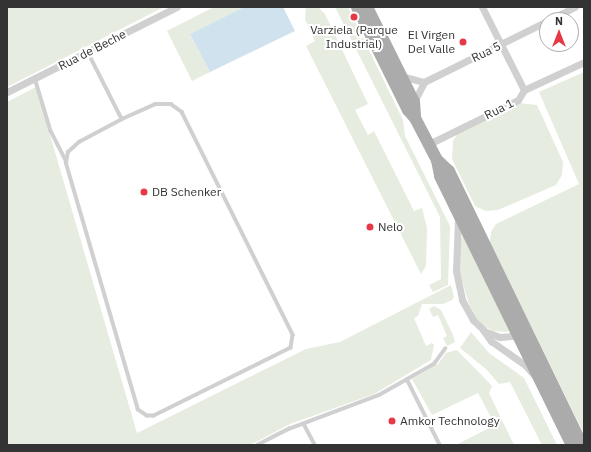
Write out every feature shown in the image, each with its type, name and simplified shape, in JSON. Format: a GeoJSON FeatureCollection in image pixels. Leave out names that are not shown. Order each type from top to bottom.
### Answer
{"type":"FeatureCollection","features":[{"type":"Feature","properties":{"kind":"main road"},"geometry":{"type":"LineString","coordinates":[[357,7],[408,110],[416,118],[437,160],[440,176],[572,445]]}},
{"type":"Feature","properties":{"kind":"main road"},"geometry":{"type":"LineString","coordinates":[[367,7],[414,102],[416,118]]}},
{"type":"Feature","properties":{"kind":"main road"},"geometry":{"type":"LineString","coordinates":[[437,160],[449,171],[582,445]]}},
{"type":"Feature","properties":{"kind":"street","name":"Rua de Beche"},"geometry":{"type":"LineString","coordinates":[[7,92],[177,7]]}},
{"type":"Feature","properties":{"kind":"street","name":"Rua 1"},"geometry":{"type":"LineString","coordinates":[[429,144],[518,100],[524,90],[482,7]]}},
{"type":"Feature","properties":{"kind":"street","name":"Rua 5"},"geometry":{"type":"LineString","coordinates":[[565,12],[575,7]]}},
{"type":"Feature","properties":{"kind":"street","name":"Rua 5"},"geometry":{"type":"LineString","coordinates":[[424,82],[539,26]]}},
{"type":"Feature","properties":{"kind":"street"},"geometry":{"type":"LineString","coordinates":[[524,90],[584,62]]}},
{"type":"Feature","properties":{"kind":"street"},"geometry":{"type":"LineString","coordinates":[[401,76],[424,82],[414,102]]}},
{"type":"Feature","properties":{"kind":"street"},"geometry":{"type":"LineString","coordinates":[[458,213],[456,271],[462,300],[473,320],[482,328],[500,337],[511,336],[515,329],[515,309]]}},
{"type":"Feature","properties":{"kind":"street"},"geometry":{"type":"LineString","coordinates":[[482,328],[490,341],[526,365],[542,382]]}},
{"type":"Feature","properties":{"kind":"lane"},"geometry":{"type":"LineString","coordinates":[[88,52],[122,120]]}},
{"type":"Feature","properties":{"kind":"lane"},"geometry":{"type":"LineString","coordinates":[[35,78],[52,131],[66,161],[138,410],[147,416],[154,416],[292,348],[293,335],[182,112],[171,104],[155,104],[78,142],[68,152],[66,161]]}},
{"type":"Feature","properties":{"kind":"lane"},"geometry":{"type":"LineString","coordinates":[[257,445],[304,424],[353,406],[407,379],[434,364],[445,349]]}},
{"type":"Feature","properties":{"kind":"lane"},"geometry":{"type":"LineString","coordinates":[[407,379],[440,445]]}},
{"type":"Feature","properties":{"kind":"lane"},"geometry":{"type":"LineString","coordinates":[[304,424],[315,445]]}},
{"type":"Feature","properties":{"kind":"shaded area"},"geometry":{"type":"Polygon","coordinates":[[[7,7],[164,7],[7,87],[7,7]]]}},
{"type":"Feature","properties":{"kind":"shaded area"},"geometry":{"type":"Polygon","coordinates":[[[214,7],[244,7],[190,34],[210,72],[192,81],[167,31],[214,7]]]}},
{"type":"Feature","properties":{"kind":"shaded area"},"geometry":{"type":"Polygon","coordinates":[[[306,7],[318,7],[325,14],[368,104],[355,110],[368,135],[374,131],[414,211],[422,208],[427,228],[426,266],[421,274],[306,46],[315,41],[305,19],[306,7]]]}},
{"type":"Feature","properties":{"kind":"shaded area"},"geometry":{"type":"Polygon","coordinates":[[[335,7],[348,7],[403,120],[405,136],[450,226],[448,285],[433,292],[429,285],[441,279],[440,217],[335,7]]]}},
{"type":"Feature","properties":{"kind":"shaded area"},"geometry":{"type":"Polygon","coordinates":[[[584,72],[584,434],[490,242],[491,232],[496,224],[579,184],[539,92],[584,72]]]}},
{"type":"Feature","properties":{"kind":"shaded area"},"geometry":{"type":"Polygon","coordinates":[[[36,87],[137,433],[306,349],[340,342],[451,285],[454,297],[452,300],[443,304],[422,304],[418,316],[414,318],[426,346],[432,343],[434,345],[431,360],[374,394],[290,424],[250,445],[7,445],[7,102],[36,87]]]}},
{"type":"Feature","properties":{"kind":"shaded area"},"geometry":{"type":"Polygon","coordinates":[[[519,103],[537,105],[563,162],[562,175],[556,185],[498,210],[486,211],[475,206],[452,159],[453,141],[458,133],[519,103]]]}},
{"type":"Feature","properties":{"kind":"shaded area"},"geometry":{"type":"Polygon","coordinates":[[[463,234],[510,330],[507,332],[493,331],[484,326],[475,317],[469,304],[460,274],[460,244],[463,234]]]}},
{"type":"Feature","properties":{"kind":"shaded area"},"geometry":{"type":"Polygon","coordinates":[[[434,306],[441,310],[453,335],[455,342],[447,346],[443,338],[447,336],[438,315],[433,317],[429,309],[434,306]]]}},
{"type":"Feature","properties":{"kind":"shaded area"},"geometry":{"type":"Polygon","coordinates":[[[471,332],[489,353],[524,378],[557,445],[542,445],[510,382],[499,384],[486,369],[460,348],[471,332]]]}},
{"type":"Feature","properties":{"kind":"shaded area"},"geometry":{"type":"Polygon","coordinates":[[[457,350],[492,386],[489,393],[514,445],[456,445],[495,425],[478,393],[432,415],[412,379],[438,364],[446,353],[457,350]]]}},
{"type":"Feature","properties":{"kind":"water"},"geometry":{"type":"Polygon","coordinates":[[[244,7],[283,7],[295,31],[210,72],[190,34],[244,7]]]}},
{"type":"Feature","properties":{"kind":"place","name":"Varziela (Parque Industrial)"},"geometry":{"type":"Point","coordinates":[354,17]}},
{"type":"Feature","properties":{"kind":"place","name":"El Virgen Del Valle"},"geometry":{"type":"Point","coordinates":[463,42]}},
{"type":"Feature","properties":{"kind":"place","name":"DB Schenker"},"geometry":{"type":"Point","coordinates":[144,192]}},
{"type":"Feature","properties":{"kind":"place","name":"Nelo"},"geometry":{"type":"Point","coordinates":[370,227]}},
{"type":"Feature","properties":{"kind":"place","name":"Amkor Technology"},"geometry":{"type":"Point","coordinates":[392,421]}}]}
